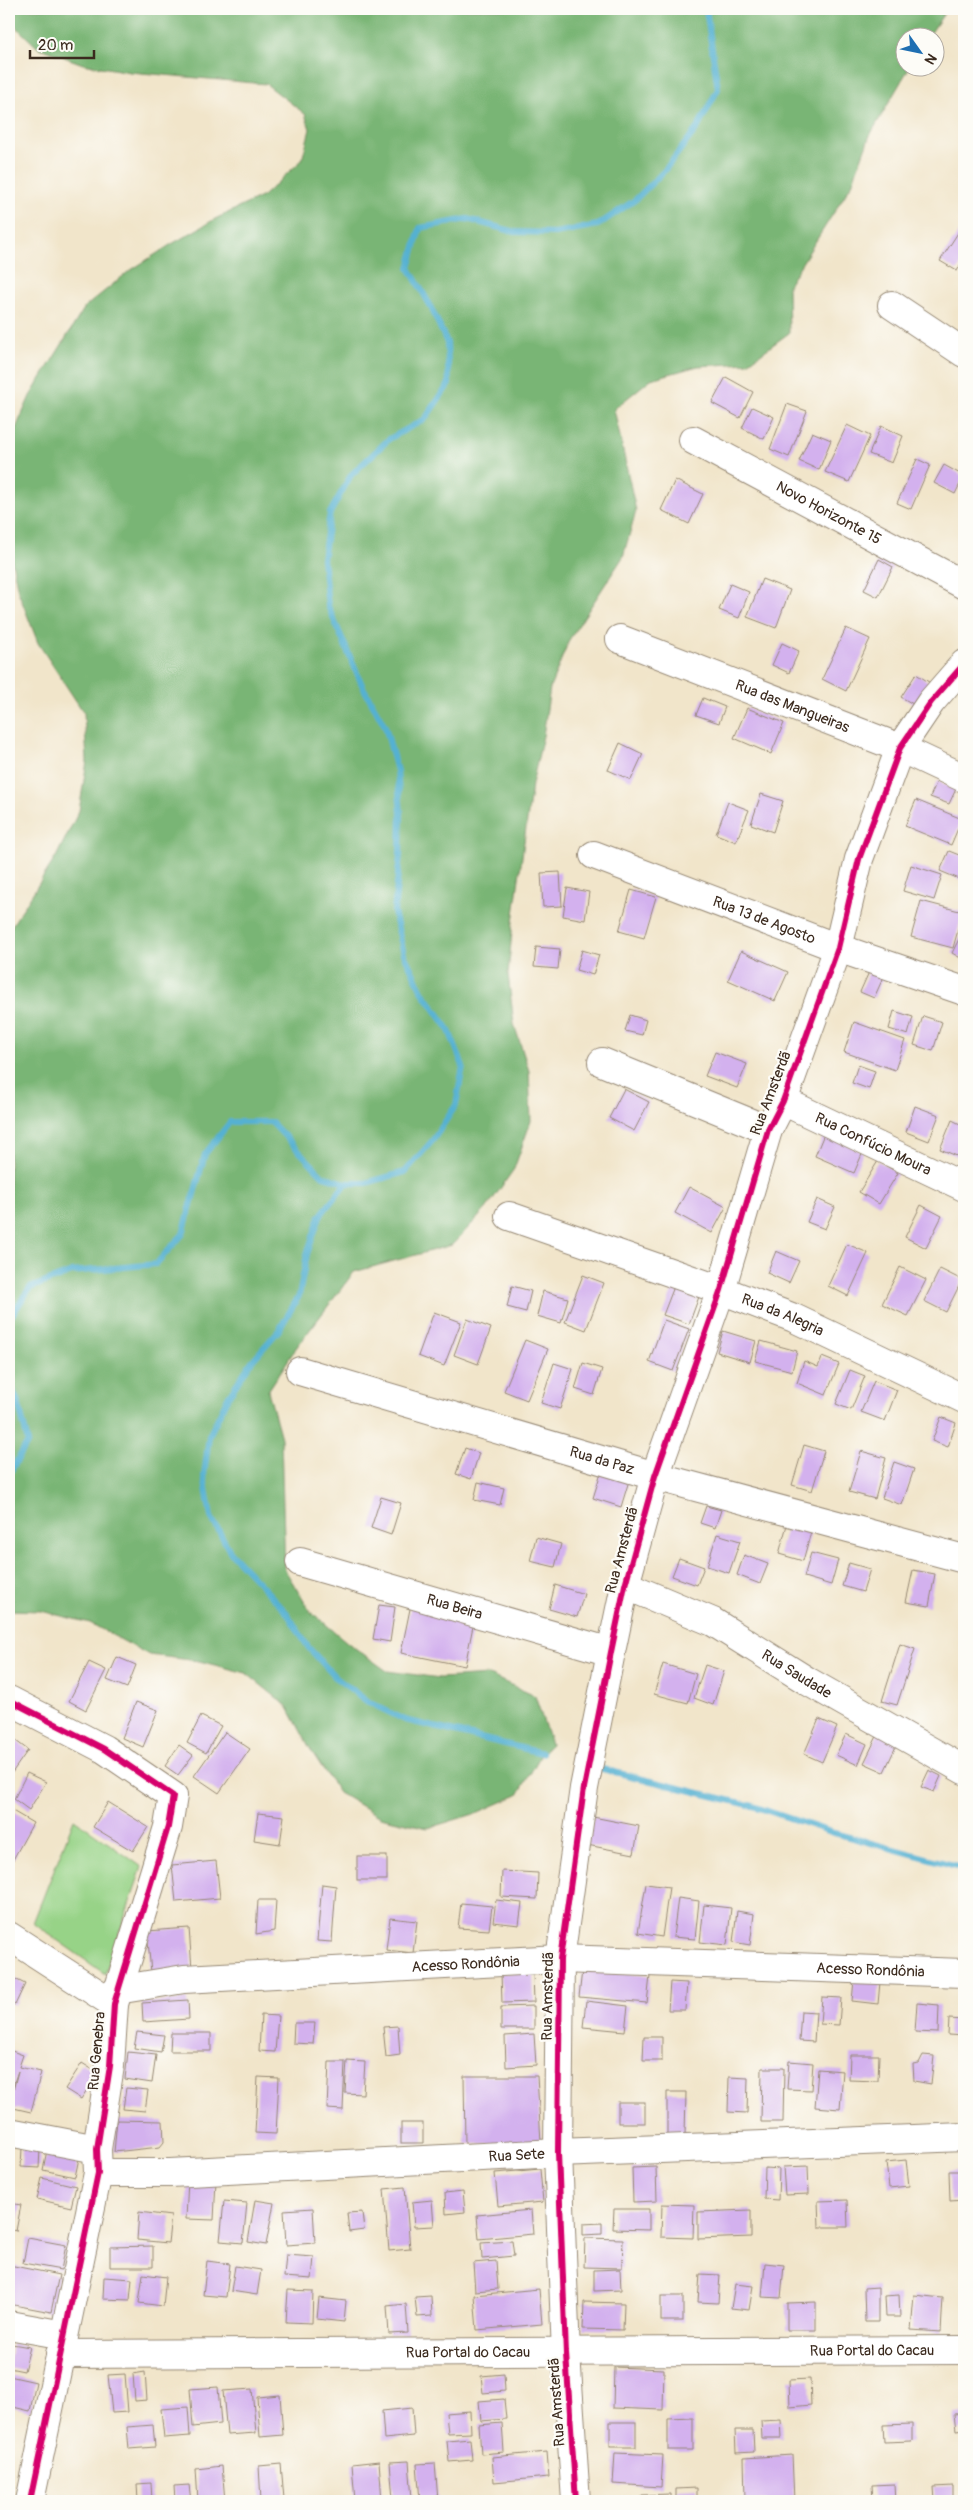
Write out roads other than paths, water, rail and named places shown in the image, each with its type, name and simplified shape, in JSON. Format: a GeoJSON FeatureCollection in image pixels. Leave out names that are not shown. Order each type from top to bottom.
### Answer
{"type":"FeatureCollection","features":[{"type":"Feature","properties":{"kind":"street"},"geometry":{"type":"LineString","coordinates":[[892,305],[964,353]]}},
{"type":"Feature","properties":{"kind":"street","name":"Novo Horizonte 15"},"geometry":{"type":"LineString","coordinates":[[693,440],[964,585]]}},
{"type":"Feature","properties":{"kind":"street","name":"Rua das Mangueiras"},"geometry":{"type":"LineString","coordinates":[[620,639],[900,748],[964,778]]}},
{"type":"Feature","properties":{"kind":"street","name":"Rua Amsterdã"},"geometry":{"type":"LineString","coordinates":[[576,2501],[566,2354],[558,2153],[560,1959],[584,1788],[611,1652],[625,1586],[655,1476],[722,1290],[768,1130],[783,1102],[838,948],[859,859],[900,748],[931,702],[964,664]]}},
{"type":"Feature","properties":{"kind":"street","name":"Rua 13 de Agosto"},"geometry":{"type":"LineString","coordinates":[[594,854],[838,948],[964,990]]}},
{"type":"Feature","properties":{"kind":"street"},"geometry":{"type":"LineString","coordinates":[[602,1062],[768,1130]]}},
{"type":"Feature","properties":{"kind":"street","name":"Rua Confúcio Moura"},"geometry":{"type":"LineString","coordinates":[[783,1102],[964,1187]]}},
{"type":"Feature","properties":{"kind":"street","name":"Rua da Alegria"},"geometry":{"type":"LineString","coordinates":[[509,1216],[722,1290],[794,1318],[964,1399]]}},
{"type":"Feature","properties":{"kind":"street","name":"Rua da Paz"},"geometry":{"type":"LineString","coordinates":[[300,1371],[655,1476],[964,1559]]}},
{"type":"Feature","properties":{"kind":"street","name":"Rua Beira"},"geometry":{"type":"LineString","coordinates":[[300,1562],[611,1652]]}},
{"type":"Feature","properties":{"kind":"street","name":"Rua Saudade"},"geometry":{"type":"LineString","coordinates":[[625,1586],[713,1622],[809,1682],[964,1770]]}},
{"type":"Feature","properties":{"kind":"street","name":"Rua Genebra"},"geometry":{"type":"LineString","coordinates":[[9,1700],[104,1749],[173,1796],[168,1827],[115,1997],[110,2066],[97,2161],[30,2501]]}},
{"type":"Feature","properties":{"kind":"street"},"geometry":{"type":"LineString","coordinates":[[9,1936],[115,1997]]}},
{"type":"Feature","properties":{"kind":"street","name":"Acesso Rondônia"},"geometry":{"type":"LineString","coordinates":[[115,1997],[184,1979],[560,1959],[964,1974]]}},
{"type":"Feature","properties":{"kind":"street","name":"Rua Sete"},"geometry":{"type":"LineString","coordinates":[[9,2132],[97,2161],[170,2173],[558,2153],[964,2137]]}},
{"type":"Feature","properties":{"kind":"street","name":"Rua Portal do Cacau"},"geometry":{"type":"LineString","coordinates":[[9,2325],[62,2345],[566,2354],[964,2350]]}},
{"type":"Feature","properties":{"kind":"waterway"},"geometry":{"type":"LineString","coordinates":[[9,1319],[30,1288],[72,1272],[156,1264],[183,1234],[205,1154],[230,1122],[271,1122],[323,1176],[346,1183],[366,1183],[405,1172],[433,1140],[456,1105],[463,1066],[448,1028],[422,991],[404,954],[394,912],[400,855],[401,813],[397,771],[385,726],[363,687],[328,606],[323,559],[330,513],[351,475],[389,439],[425,419],[449,384],[447,343],[430,305],[409,268],[420,228],[467,219],[515,232],[555,233],[598,225],[635,200],[664,171],[698,127],[718,89],[706,9]]}},
{"type":"Feature","properties":{"kind":"waterway"},"geometry":{"type":"LineString","coordinates":[[346,1183],[320,1216],[307,1254],[299,1296],[279,1330],[252,1361],[228,1397],[209,1436],[204,1476],[211,1517],[231,1553],[287,1613],[308,1647],[336,1678],[368,1702],[405,1720],[542,1753]]}},
{"type":"Feature","properties":{"kind":"waterway"},"geometry":{"type":"LineString","coordinates":[[9,1382],[18,1402],[28,1442],[9,1474]]}},
{"type":"Feature","properties":{"kind":"waterway"},"geometry":{"type":"LineString","coordinates":[[594,1767],[753,1806],[834,1833],[964,1868]]}}]}
